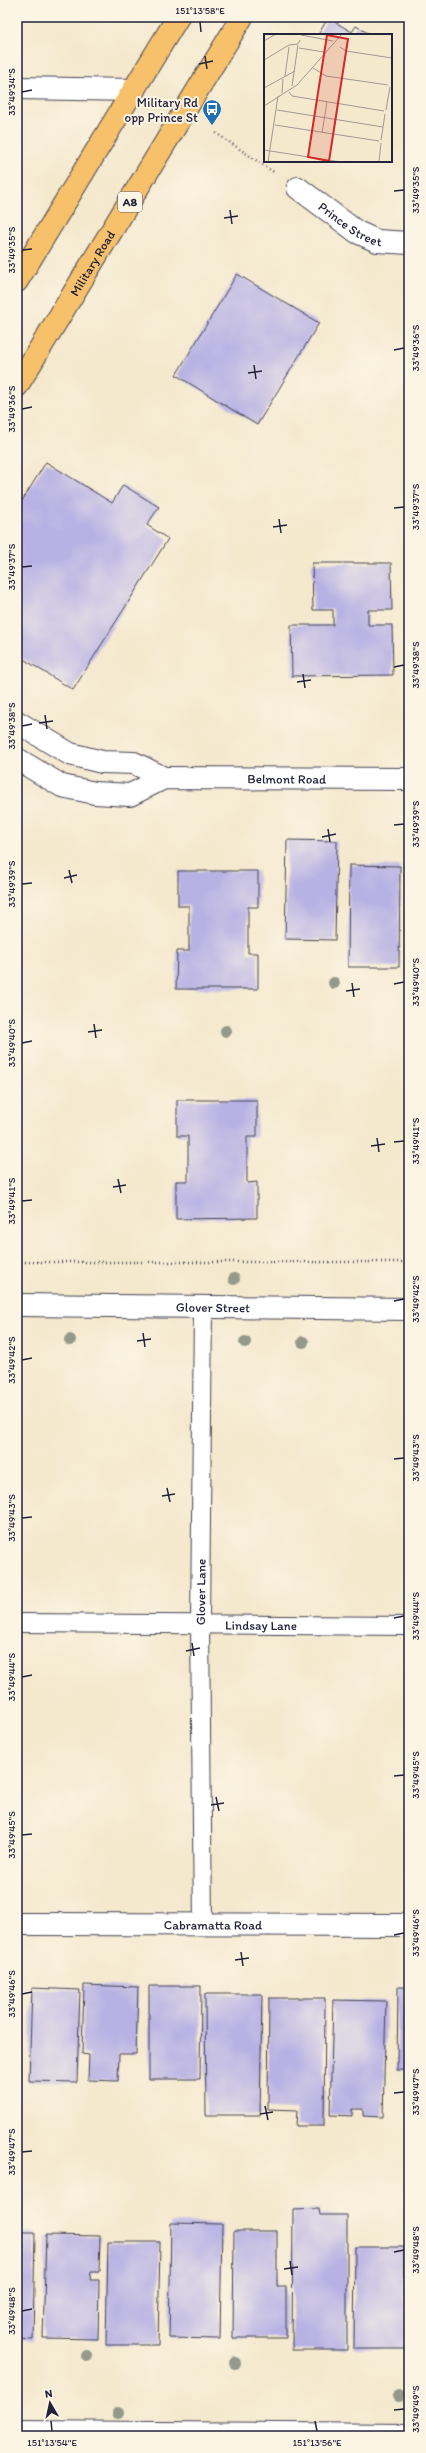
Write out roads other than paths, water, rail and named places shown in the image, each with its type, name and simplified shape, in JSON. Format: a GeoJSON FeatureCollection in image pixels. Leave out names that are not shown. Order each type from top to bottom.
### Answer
{"type":"FeatureCollection","features":[{"type":"Feature","properties":{"kind":"highway"},"geometry":{"type":"LineString","coordinates":[[17,281],[178,17]]}},
{"type":"Feature","properties":{"kind":"highway","name":"Military Road"},"geometry":{"type":"LineString","coordinates":[[17,386],[242,17]]}},
{"type":"Feature","properties":{"kind":"street"},"geometry":{"type":"LineString","coordinates":[[17,88],[134,90]]}},
{"type":"Feature","properties":{"kind":"street","name":"Prince Street"},"geometry":{"type":"LineString","coordinates":[[298,188],[357,232],[377,241],[409,243]]}},
{"type":"Feature","properties":{"kind":"street","name":"Belmont Road"},"geometry":{"type":"LineString","coordinates":[[17,722],[70,754],[102,762],[134,762],[164,778]]}},
{"type":"Feature","properties":{"kind":"street","name":"Belmont Road"},"geometry":{"type":"LineString","coordinates":[[17,759],[62,786],[95,793],[130,795],[164,778],[409,779]]}},
{"type":"Feature","properties":{"kind":"street","name":"Glover Street"},"geometry":{"type":"LineString","coordinates":[[17,1305],[409,1309]]}},
{"type":"Feature","properties":{"kind":"street","name":"Cabramatta Road"},"geometry":{"type":"LineString","coordinates":[[17,1924],[409,1925]]}},
{"type":"Feature","properties":{"kind":"street"},"geometry":{"type":"LineString","coordinates":[[17,2432],[409,2435]]}},
{"type":"Feature","properties":{"kind":"lane","name":"Glover Lane"},"geometry":{"type":"LineString","coordinates":[[203,1307],[200,1624],[203,1925]]}},
{"type":"Feature","properties":{"kind":"lane","name":"Lindsay Lane"},"geometry":{"type":"LineString","coordinates":[[17,1623],[409,1626]]}},
{"type":"Feature","properties":{"kind":"place","name":"Military Rd opp Prince St"},"geometry":{"type":"Point","coordinates":[212,126]}}]}
